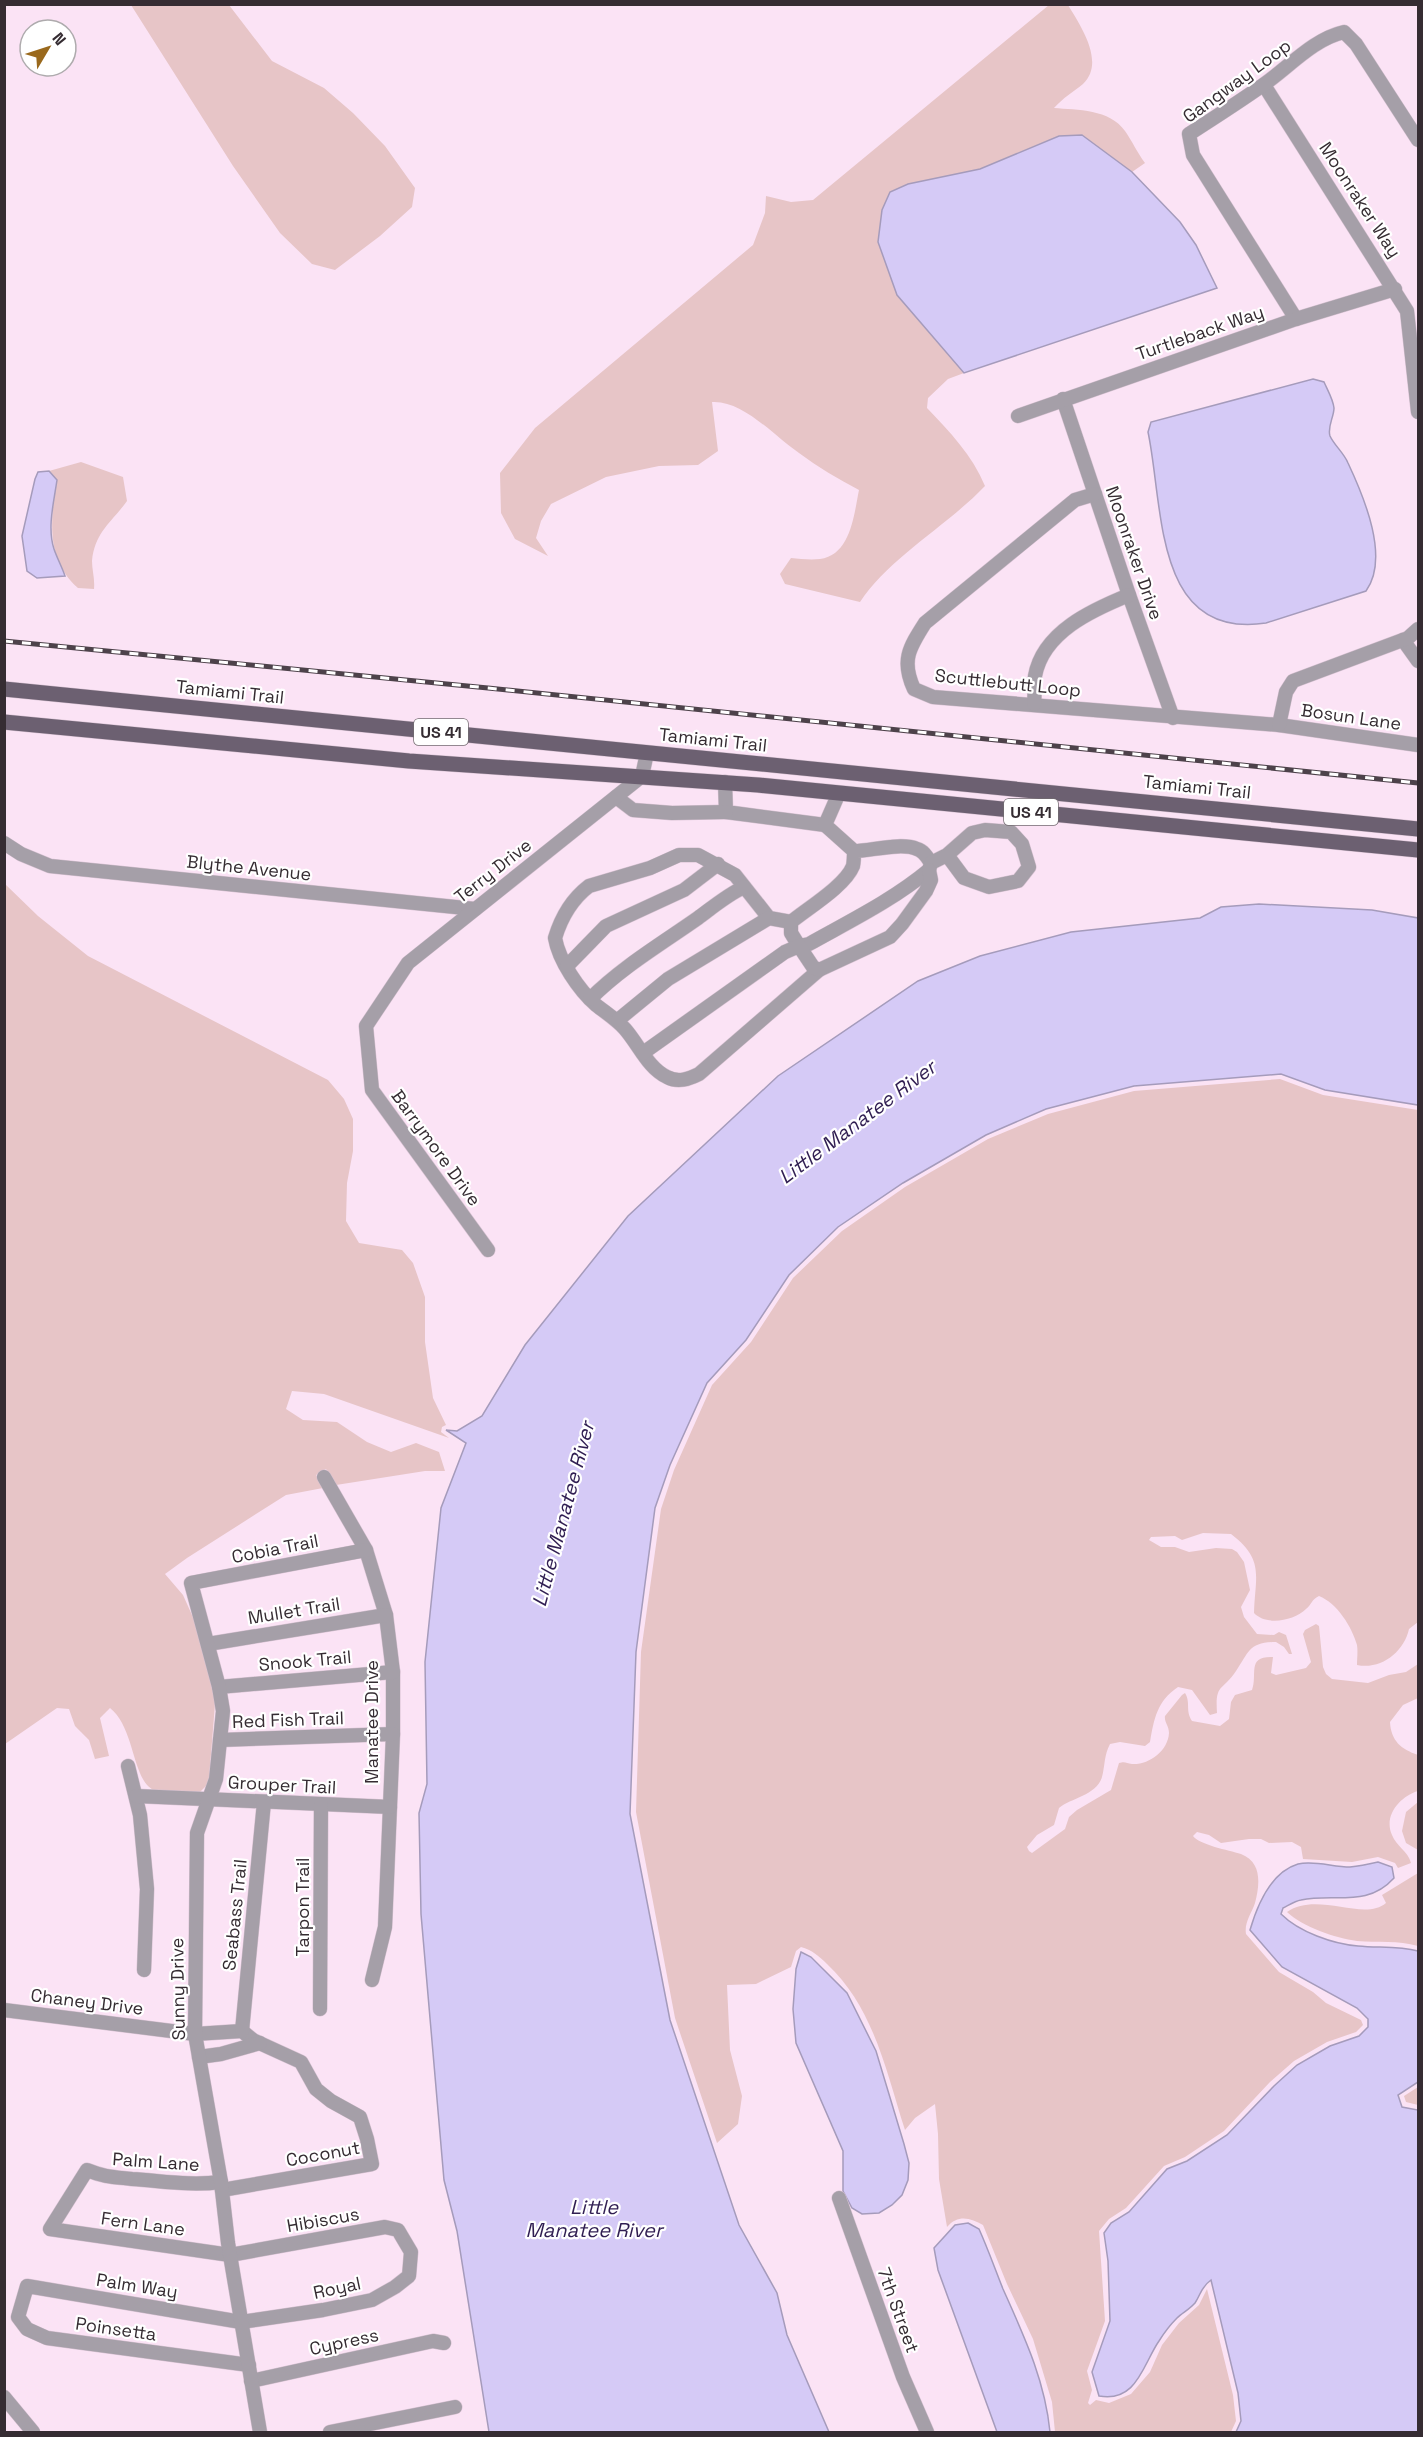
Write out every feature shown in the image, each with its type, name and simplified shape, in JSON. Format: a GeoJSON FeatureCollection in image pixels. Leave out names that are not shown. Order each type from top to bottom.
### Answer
{"type":"FeatureCollection","features":[{"type":"Feature","properties":{"kind":"main road","name":"Tamiami Trail"},"geometry":{"type":"LineString","coordinates":[[4,689],[1419,829]]}},
{"type":"Feature","properties":{"kind":"main road","name":"US 41"},"geometry":{"type":"LineString","coordinates":[[4,722],[409,761],[725,782],[1419,850]]}},
{"type":"Feature","properties":{"kind":"street","name":"Gangway Loop"},"geometry":{"type":"LineString","coordinates":[[1296,319],[1193,155],[1189,134],[1264,85],[1332,35],[1344,32],[1356,44],[1419,140]]}},
{"type":"Feature","properties":{"kind":"street","name":"Moonraker Way"},"geometry":{"type":"LineString","coordinates":[[1264,85],[1407,310],[1419,412]]}},
{"type":"Feature","properties":{"kind":"street","name":"Turtleback Way"},"geometry":{"type":"LineString","coordinates":[[1018,416],[1296,319],[1395,289]]}},
{"type":"Feature","properties":{"kind":"street","name":"Moonraker Drive"},"geometry":{"type":"LineString","coordinates":[[1064,399],[1129,595],[1173,718]]}},
{"type":"Feature","properties":{"kind":"street","name":"Scuttlebutt Loop"},"geometry":{"type":"LineString","coordinates":[[1095,494],[1075,500],[925,623],[913,641],[908,657],[907,673],[914,689],[933,697],[1279,725]]}},
{"type":"Feature","properties":{"kind":"street"},"geometry":{"type":"LineString","coordinates":[[1034,704],[1035,676],[1041,657],[1055,637],[1096,608],[1129,595]]}},
{"type":"Feature","properties":{"kind":"street"},"geometry":{"type":"LineString","coordinates":[[1279,725],[1286,692],[1293,681],[1408,638],[1419,629]]}},
{"type":"Feature","properties":{"kind":"street"},"geometry":{"type":"LineString","coordinates":[[1403,640],[1419,661]]}},
{"type":"Feature","properties":{"kind":"street","name":"Bosun Lane"},"geometry":{"type":"LineString","coordinates":[[1279,725],[1419,745]]}},
{"type":"Feature","properties":{"kind":"street"},"geometry":{"type":"LineString","coordinates":[[642,776],[647,753]]}},
{"type":"Feature","properties":{"kind":"street","name":"Terry Drive"},"geometry":{"type":"LineString","coordinates":[[366,1026],[408,963],[642,776]]}},
{"type":"Feature","properties":{"kind":"street"},"geometry":{"type":"LineString","coordinates":[[725,782],[726,812]]}},
{"type":"Feature","properties":{"kind":"street"},"geometry":{"type":"LineString","coordinates":[[825,825],[839,793]]}},
{"type":"Feature","properties":{"kind":"street"},"geometry":{"type":"LineString","coordinates":[[616,797],[633,810],[672,813],[726,812],[825,825],[854,851],[886,848],[917,849],[925,855],[930,867],[931,880],[926,891],[890,937],[819,970],[699,1074],[688,1079],[671,1079],[652,1067],[618,1020],[590,999],[567,966],[556,947],[555,938],[567,910],[590,886],[635,873],[679,855],[698,855],[735,875],[769,918],[791,922],[845,878],[853,865],[854,851]]}},
{"type":"Feature","properties":{"kind":"street"},"geometry":{"type":"LineString","coordinates":[[1260,834],[1261,813]]}},
{"type":"Feature","properties":{"kind":"street"},"geometry":{"type":"LineString","coordinates":[[643,1053],[785,952],[799,946],[809,945],[910,886],[972,833],[985,830],[1011,832],[1022,844],[1029,867],[1018,881],[989,887],[964,878],[947,855]]}},
{"type":"Feature","properties":{"kind":"street","name":"Blythe Avenue"},"geometry":{"type":"LineString","coordinates":[[4,843],[21,854],[51,866],[475,909]]}},
{"type":"Feature","properties":{"kind":"street"},"geometry":{"type":"LineString","coordinates":[[567,966],[606,926],[684,890],[717,864]]}},
{"type":"Feature","properties":{"kind":"street"},"geometry":{"type":"LineString","coordinates":[[590,999],[649,951],[700,917],[727,895],[744,887]]}},
{"type":"Feature","properties":{"kind":"street"},"geometry":{"type":"LineString","coordinates":[[618,1020],[668,979],[769,918]]}},
{"type":"Feature","properties":{"kind":"street"},"geometry":{"type":"LineString","coordinates":[[791,922],[791,933],[813,966],[819,970]]}},
{"type":"Feature","properties":{"kind":"street","name":"Barrymore Drive"},"geometry":{"type":"LineString","coordinates":[[366,1026],[372,1090],[488,1250]]}},
{"type":"Feature","properties":{"kind":"street","name":"Manatee Drive"},"geometry":{"type":"LineString","coordinates":[[324,1477],[366,1550],[386,1615],[393,1672],[393,1734],[385,1927],[372,1980]]}},
{"type":"Feature","properties":{"kind":"street","name":"Cobia Trail"},"geometry":{"type":"LineString","coordinates":[[191,1583],[366,1550]]}},
{"type":"Feature","properties":{"kind":"street","name":"Sunny Drive"},"geometry":{"type":"LineString","coordinates":[[191,1583],[219,1687],[223,1711],[216,1779],[197,1833],[195,2034],[260,2433]]}},
{"type":"Feature","properties":{"kind":"street","name":"Mullet Trail"},"geometry":{"type":"LineString","coordinates":[[208,1644],[386,1615]]}},
{"type":"Feature","properties":{"kind":"street","name":"Snook Trail"},"geometry":{"type":"LineString","coordinates":[[219,1687],[393,1672]]}},
{"type":"Feature","properties":{"kind":"street","name":"Red Fish Trail"},"geometry":{"type":"LineString","coordinates":[[220,1740],[393,1734]]}},
{"type":"Feature","properties":{"kind":"street"},"geometry":{"type":"LineString","coordinates":[[128,1766],[140,1815],[147,1889],[144,1970]]}},
{"type":"Feature","properties":{"kind":"street","name":"Grouper Trail"},"geometry":{"type":"LineString","coordinates":[[136,1796],[321,1806],[390,1807]]}},
{"type":"Feature","properties":{"kind":"street","name":"Seabass Trail"},"geometry":{"type":"LineString","coordinates":[[242,2031],[264,1802]]}},
{"type":"Feature","properties":{"kind":"street","name":"Tarpon Trail"},"geometry":{"type":"LineString","coordinates":[[320,2009],[321,1806]]}},
{"type":"Feature","properties":{"kind":"street","name":"Chaney Drive"},"geometry":{"type":"LineString","coordinates":[[4,2010],[195,2034],[242,2031]]}},
{"type":"Feature","properties":{"kind":"street"},"geometry":{"type":"LineString","coordinates":[[242,2031],[260,2043]]}},
{"type":"Feature","properties":{"kind":"street"},"geometry":{"type":"LineString","coordinates":[[199,2057],[221,2054],[260,2043]]}},
{"type":"Feature","properties":{"kind":"street","name":"Coconut"},"geometry":{"type":"LineString","coordinates":[[221,2186],[372,2164],[360,2117],[316,2090],[301,2062],[260,2043]]}},
{"type":"Feature","properties":{"kind":"street","name":"Palm Lane"},"geometry":{"type":"LineString","coordinates":[[50,2229],[87,2170],[110,2179],[221,2186]]}},
{"type":"Feature","properties":{"kind":"street","name":"7th Street"},"geometry":{"type":"LineString","coordinates":[[839,2198],[903,2378],[927,2433]]}},
{"type":"Feature","properties":{"kind":"street","name":"Hibiscus"},"geometry":{"type":"LineString","coordinates":[[230,2255],[385,2226],[398,2230],[411,2252]]}},
{"type":"Feature","properties":{"kind":"street","name":"Fern Lane"},"geometry":{"type":"LineString","coordinates":[[50,2229],[230,2255]]}},
{"type":"Feature","properties":{"kind":"street","name":"Royal"},"geometry":{"type":"LineString","coordinates":[[241,2322],[372,2300],[395,2288],[409,2276],[411,2252]]}},
{"type":"Feature","properties":{"kind":"street","name":"Palm Way"},"geometry":{"type":"LineString","coordinates":[[27,2286],[241,2322]]}},
{"type":"Feature","properties":{"kind":"street","name":"Poinsetta"},"geometry":{"type":"LineString","coordinates":[[27,2286],[18,2317],[27,2329],[47,2338],[249,2365]]}},
{"type":"Feature","properties":{"kind":"street","name":"Cypress"},"geometry":{"type":"LineString","coordinates":[[251,2381],[433,2341],[444,2343]]}},
{"type":"Feature","properties":{"kind":"street"},"geometry":{"type":"LineString","coordinates":[[4,2397],[33,2433]]}},
{"type":"Feature","properties":{"kind":"street"},"geometry":{"type":"LineString","coordinates":[[330,2433],[455,2407]]}},
{"type":"Feature","properties":{"kind":"shaded area"},"geometry":{"type":"Polygon","coordinates":[[[131,5],[229,5],[272,61],[324,88],[353,113],[385,146],[415,188],[412,207],[380,236],[335,270],[312,264],[280,233],[233,166],[131,5]]]}},
{"type":"Feature","properties":{"kind":"shaded area"},"geometry":{"type":"Polygon","coordinates":[[[1049,5],[1068,5],[1084,33],[1092,55],[1089,75],[1083,84],[1054,108],[1083,110],[1111,118],[1125,131],[1145,163],[1132,172],[1082,135],[1059,136],[980,169],[908,184],[890,192],[919,321],[964,373],[948,379],[928,398],[927,408],[967,454],[985,486],[903,556],[872,586],[860,602],[785,584],[780,574],[791,558],[820,559],[830,556],[845,542],[853,521],[859,490],[806,458],[747,413],[724,403],[712,402],[718,451],[698,465],[659,466],[606,477],[551,504],[541,521],[536,538],[548,556],[515,539],[501,513],[500,473],[535,428],[753,245],[765,213],[766,196],[791,202],[813,200],[1049,5]]]}},
{"type":"Feature","properties":{"kind":"shaded area"},"geometry":{"type":"Polygon","coordinates":[[[81,462],[123,477],[127,501],[96,542],[92,561],[94,589],[78,588],[68,577],[55,552],[53,538],[52,524],[57,480],[49,471],[81,462]]]}},
{"type":"Feature","properties":{"kind":"shaded area"},"geometry":{"type":"Polygon","coordinates":[[[4,883],[38,916],[88,956],[328,1080],[344,1099],[353,1119],[353,1151],[347,1183],[346,1221],[359,1243],[402,1250],[413,1263],[425,1297],[425,1342],[433,1398],[446,1425],[442,1427],[441,1432],[449,1438],[324,1394],[292,1391],[286,1409],[303,1420],[337,1422],[367,1442],[391,1452],[416,1443],[439,1452],[445,1471],[425,1471],[336,1485],[326,1469],[316,1475],[323,1488],[286,1495],[165,1574],[183,1595],[196,1624],[213,1688],[215,1704],[209,1779],[207,1785],[199,1793],[162,1792],[149,1787],[138,1768],[125,1729],[110,1708],[100,1718],[109,1756],[95,1759],[89,1740],[75,1726],[69,1709],[57,1708],[5,1744],[4,883]]]}},
{"type":"Feature","properties":{"kind":"shaded area"},"geometry":{"type":"Polygon","coordinates":[[[1280,1079],[1323,1095],[1418,1110],[1418,1622],[1409,1629],[1402,1645],[1390,1658],[1375,1665],[1357,1665],[1357,1645],[1348,1623],[1326,1599],[1319,1596],[1301,1613],[1287,1619],[1266,1620],[1254,1613],[1256,1569],[1249,1552],[1231,1534],[1203,1533],[1182,1540],[1175,1536],[1151,1537],[1149,1540],[1161,1547],[1175,1547],[1189,1552],[1216,1548],[1232,1549],[1237,1552],[1244,1562],[1250,1590],[1241,1607],[1244,1617],[1257,1634],[1274,1635],[1279,1632],[1286,1635],[1292,1654],[1276,1642],[1267,1642],[1251,1649],[1218,1692],[1217,1713],[1210,1715],[1192,1690],[1178,1687],[1171,1692],[1161,1704],[1155,1718],[1150,1742],[1145,1746],[1120,1742],[1110,1744],[1102,1777],[1095,1788],[1059,1808],[1054,1825],[1037,1835],[1027,1847],[1032,1853],[1065,1829],[1069,1817],[1077,1810],[1111,1790],[1119,1763],[1138,1764],[1156,1756],[1168,1740],[1169,1733],[1165,1716],[1185,1693],[1192,1721],[1220,1726],[1229,1719],[1231,1702],[1235,1695],[1252,1690],[1255,1667],[1259,1659],[1273,1657],[1271,1673],[1276,1675],[1306,1668],[1311,1662],[1303,1634],[1305,1630],[1316,1624],[1319,1626],[1323,1667],[1332,1679],[1368,1683],[1389,1675],[1406,1672],[1418,1664],[1418,1698],[1403,1705],[1390,1722],[1392,1734],[1398,1743],[1418,1755],[1418,1791],[1406,1797],[1395,1807],[1390,1820],[1394,1839],[1411,1863],[1398,1868],[1395,1863],[1378,1857],[1352,1862],[1303,1859],[1301,1847],[1292,1842],[1269,1843],[1261,1839],[1249,1839],[1221,1843],[1209,1835],[1197,1832],[1193,1836],[1208,1845],[1241,1854],[1253,1862],[1258,1874],[1258,1888],[1246,1925],[1246,1934],[1279,1972],[1313,1992],[1326,2003],[1361,2020],[1363,2025],[1356,2032],[1327,2042],[1294,2061],[1270,2082],[1224,2131],[1185,2157],[1164,2166],[1126,2208],[1109,2219],[1099,2231],[1105,2321],[1087,2371],[1092,2390],[1088,2403],[1090,2405],[1096,2400],[1109,2403],[1131,2394],[1150,2372],[1162,2345],[1179,2323],[1199,2305],[1207,2289],[1233,2395],[1236,2421],[1231,2432],[1055,2432],[1052,2402],[1033,2339],[983,2225],[965,2218],[956,2220],[947,2227],[939,2179],[935,2104],[915,2118],[905,2130],[884,2063],[867,2020],[843,1981],[821,1958],[809,1950],[801,1947],[796,1951],[791,1967],[756,1984],[727,1985],[730,2050],[742,2096],[738,2124],[717,2143],[675,2018],[636,1812],[641,1652],[661,1509],[674,1470],[712,1385],[751,1342],[793,1278],[842,1231],[905,1187],[988,1139],[1048,1114],[1134,1091],[1280,1079]]]}},
{"type":"Feature","properties":{"kind":"shaded area"},"geometry":{"type":"Polygon","coordinates":[[[1418,1802],[1418,1850],[1406,1843],[1402,1831],[1406,1812],[1418,1802]]]}},
{"type":"Feature","properties":{"kind":"shaded area"},"geometry":{"type":"Polygon","coordinates":[[[1418,1873],[1418,1946],[1395,1942],[1357,1941],[1339,1937],[1310,1927],[1287,1912],[1299,1906],[1312,1904],[1353,1909],[1377,1908],[1386,1903],[1382,1895],[1418,1873]]]}},
{"type":"Feature","properties":{"kind":"shaded area"},"geometry":{"type":"Polygon","coordinates":[[[1418,2087],[1418,2105],[1406,2102],[1404,2096],[1418,2087]]]}},
{"type":"Feature","properties":{"kind":"water"},"geometry":{"type":"Polygon","coordinates":[[[1082,135],[1132,172],[1180,222],[1196,245],[1217,288],[964,373],[897,295],[878,242],[882,210],[890,192],[908,184],[980,169],[1059,136],[1082,135]]]}},
{"type":"Feature","properties":{"kind":"water"},"geometry":{"type":"Polygon","coordinates":[[[1313,379],[1324,382],[1331,398],[1334,408],[1329,429],[1330,436],[1346,459],[1367,510],[1375,545],[1376,562],[1373,577],[1366,591],[1266,623],[1229,623],[1202,611],[1183,590],[1171,562],[1157,496],[1148,432],[1151,422],[1313,379]]]}},
{"type":"Feature","properties":{"kind":"water"},"geometry":{"type":"Polygon","coordinates":[[[49,471],[57,480],[52,514],[52,541],[65,576],[37,578],[27,571],[22,536],[35,479],[38,472],[49,471]]]}},
{"type":"Feature","properties":{"kind":"water","name":"Little Manatee River"},"geometry":{"type":"Polygon","coordinates":[[[1259,904],[1372,910],[1418,918],[1418,1105],[1325,1090],[1281,1074],[1134,1086],[1046,1109],[986,1135],[903,1183],[838,1227],[789,1275],[746,1340],[707,1383],[670,1465],[655,1508],[636,1652],[630,1814],[670,2020],[739,2225],[777,2293],[787,2335],[829,2432],[489,2432],[457,2231],[444,2180],[421,1914],[419,1813],[427,1784],[425,1662],[441,1508],[466,1443],[446,1430],[457,1431],[482,1416],[525,1345],[628,1216],[778,1076],[918,981],[980,956],[1071,932],[1200,918],[1221,907],[1259,904]]]}},
{"type":"Feature","properties":{"kind":"water"},"geometry":{"type":"Polygon","coordinates":[[[1378,1862],[1392,1867],[1394,1878],[1373,1893],[1350,1898],[1314,1898],[1299,1901],[1283,1908],[1281,1914],[1307,1932],[1338,1943],[1418,1951],[1418,2082],[1398,2095],[1402,2107],[1418,2110],[1418,2432],[1236,2432],[1241,2421],[1238,2393],[1211,2280],[1203,2288],[1195,2303],[1165,2332],[1130,2388],[1112,2397],[1099,2396],[1092,2372],[1110,2321],[1108,2261],[1104,2233],[1111,2223],[1129,2212],[1167,2169],[1187,2161],[1227,2135],[1297,2065],[1330,2046],[1359,2036],[1368,2027],[1368,2019],[1357,2008],[1282,1967],[1250,1930],[1266,1891],[1280,1874],[1298,1864],[1350,1867],[1378,1862]]]}},
{"type":"Feature","properties":{"kind":"water"},"geometry":{"type":"Polygon","coordinates":[[[801,1952],[811,1957],[847,1993],[876,2051],[904,2144],[909,2163],[908,2180],[902,2195],[879,2213],[862,2214],[852,2208],[843,2191],[843,2151],[796,2043],[793,2009],[796,1969],[801,1952]]]}},
{"type":"Feature","properties":{"kind":"water"},"geometry":{"type":"Polygon","coordinates":[[[968,2223],[979,2229],[1026,2341],[1044,2394],[1050,2432],[997,2432],[938,2270],[934,2248],[955,2225],[968,2223]]]}},
{"type":"Feature","properties":{"kind":"railway"},"geometry":{"type":"LineString","coordinates":[[4,641],[1418,783]]}}]}
